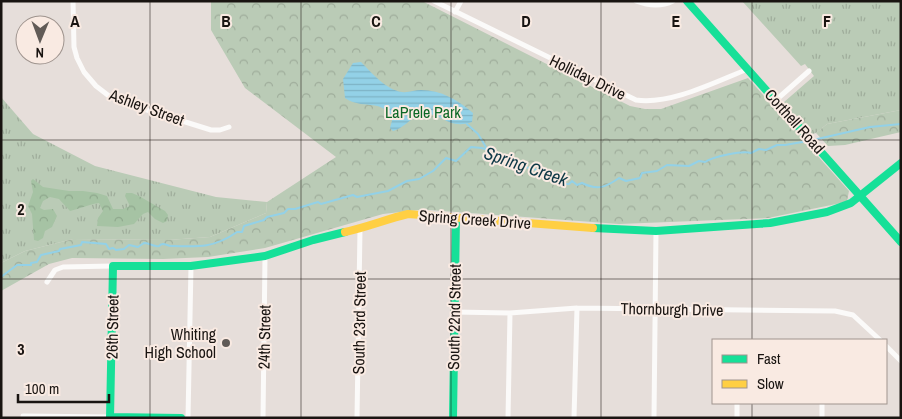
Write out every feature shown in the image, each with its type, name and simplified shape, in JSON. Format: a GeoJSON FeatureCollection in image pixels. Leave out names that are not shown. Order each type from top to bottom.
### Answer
{"type":"FeatureCollection","features":[{"type":"Feature","properties":{"kind":"street","name":"Ashley Street"},"geometry":{"type":"LineString","coordinates":[[73,1],[74,47],[84,72],[96,86],[109,96],[128,104],[211,130],[220,130],[228,126]]}},
{"type":"Feature","properties":{"kind":"street","name":"Holliday Drive"},"geometry":{"type":"LineString","coordinates":[[434,1],[636,100],[646,102],[666,100],[748,69]]}},
{"type":"Feature","properties":{"kind":"street"},"geometry":{"type":"LineString","coordinates":[[455,12],[461,1]]}},
{"type":"Feature","properties":{"kind":"street"},"geometry":{"type":"LineString","coordinates":[[636,1],[658,6],[673,1]]}},
{"type":"Feature","properties":{"kind":"street","name":"Corthell Road"},"geometry":{"type":"LineString","coordinates":[[687,1],[901,242]]}},
{"type":"Feature","properties":{"kind":"street"},"geometry":{"type":"LineString","coordinates":[[776,100],[809,72]]}},
{"type":"Feature","properties":{"kind":"street","name":"Spring Creek Drive"},"geometry":{"type":"LineString","coordinates":[[47,282],[55,270],[63,267],[191,266],[266,256],[314,240],[360,229],[382,220],[408,214],[600,229],[656,231],[750,225],[790,220],[840,208],[860,196],[901,164]]}},
{"type":"Feature","properties":{"kind":"street","name":"South 22nd Street"},"geometry":{"type":"LineString","coordinates":[[453,418],[456,217]]}},
{"type":"Feature","properties":{"kind":"street","name":"South 23rd Street"},"geometry":{"type":"LineString","coordinates":[[357,418],[360,229]]}},
{"type":"Feature","properties":{"kind":"street"},"geometry":{"type":"LineString","coordinates":[[654,418],[656,231]]}},
{"type":"Feature","properties":{"kind":"street","name":"24th Street"},"geometry":{"type":"LineString","coordinates":[[263,418],[266,256]]}},
{"type":"Feature","properties":{"kind":"street","name":"26th Street"},"geometry":{"type":"LineString","coordinates":[[110,417],[113,266]]}},
{"type":"Feature","properties":{"kind":"street"},"geometry":{"type":"LineString","coordinates":[[188,418],[191,266]]}},
{"type":"Feature","properties":{"kind":"street"},"geometry":{"type":"LineString","coordinates":[[574,418],[577,308]]}},
{"type":"Feature","properties":{"kind":"street","name":"Thornburgh Drive"},"geometry":{"type":"LineString","coordinates":[[454,312],[510,313],[577,308],[838,312],[853,315],[879,339]]}},
{"type":"Feature","properties":{"kind":"street"},"geometry":{"type":"LineString","coordinates":[[508,418],[510,313]]}},
{"type":"Feature","properties":{"kind":"street"},"geometry":{"type":"LineString","coordinates":[[887,347],[901,361]]}},
{"type":"Feature","properties":{"kind":"street"},"geometry":{"type":"LineString","coordinates":[[737,404],[737,418]]}},
{"type":"Feature","properties":{"kind":"street"},"geometry":{"type":"LineString","coordinates":[[822,404],[822,418]]}},
{"type":"Feature","properties":{"kind":"street"},"geometry":{"type":"LineString","coordinates":[[23,416],[181,418]]}},
{"type":"Feature","properties":{"kind":"green space","name":"LaPrele Park"},"geometry":{"type":"Polygon","coordinates":[[[211,1],[422,1],[630,106],[645,109],[661,109],[748,78],[849,191],[847,201],[768,218],[619,224],[418,210],[383,214],[265,248],[208,257],[163,259],[72,258],[49,264],[1,291],[1,263],[25,251],[73,239],[168,240],[210,237],[266,213],[267,202],[336,157],[245,88],[211,30],[211,1]]]}},
{"type":"Feature","properties":{"kind":"green space"},"geometry":{"type":"Polygon","coordinates":[[[742,1],[901,1],[901,110],[827,124],[816,133],[801,137],[776,109],[814,76],[805,64],[801,66],[742,1]]]}},
{"type":"Feature","properties":{"kind":"green space"},"geometry":{"type":"Polygon","coordinates":[[[1,97],[33,134],[95,166],[216,197],[267,202],[266,213],[210,237],[168,240],[73,239],[25,251],[1,263],[1,97]]]}},
{"type":"Feature","properties":{"kind":"green space"},"geometry":{"type":"Polygon","coordinates":[[[901,110],[901,132],[845,145],[828,146],[816,133],[827,124],[901,110]]]}},
{"type":"Feature","properties":{"kind":"green space"},"geometry":{"type":"Polygon","coordinates":[[[33,179],[43,187],[83,191],[107,196],[113,209],[123,209],[130,206],[125,196],[126,193],[132,193],[165,211],[168,215],[167,221],[163,223],[155,219],[148,212],[143,214],[134,224],[118,227],[97,226],[98,218],[103,211],[99,203],[70,211],[59,199],[50,197],[43,201],[40,208],[44,210],[53,209],[57,216],[52,227],[45,231],[43,238],[38,241],[34,240],[32,214],[28,206],[33,192],[31,181],[33,179]]]}},
{"type":"Feature","properties":{"kind":"water"},"geometry":{"type":"Polygon","coordinates":[[[361,62],[380,80],[396,91],[428,90],[455,100],[473,113],[472,122],[456,124],[427,114],[416,116],[393,131],[390,128],[393,117],[388,111],[345,98],[343,79],[353,63],[361,62]]]}},
{"type":"Feature","properties":{"kind":"waterway"},"geometry":{"type":"LineString","coordinates":[[467,124],[478,134],[487,149]]}},
{"type":"Feature","properties":{"kind":"waterway","name":"Spring Creek"},"geometry":{"type":"LineString","coordinates":[[813,140],[870,127],[901,124]]}},
{"type":"Feature","properties":{"kind":"waterway","name":"Spring Creek"},"geometry":{"type":"LineString","coordinates":[[1,277],[17,265],[31,265],[31,263],[37,262],[41,255],[81,245],[82,242],[106,244],[109,249],[113,248],[116,250],[124,249],[129,245],[138,247],[144,243],[158,246],[163,244],[170,246],[213,244],[237,232],[242,232],[244,226],[284,213],[288,209],[295,209],[318,202],[321,204],[353,195],[357,197],[388,191],[407,181],[419,179],[433,171],[446,158],[456,161],[471,147],[482,148],[513,159],[521,166],[537,170],[565,184],[569,184],[572,181],[577,185],[582,183],[593,187],[602,187],[619,178],[626,181],[640,178],[642,173],[657,171],[667,165],[689,166],[699,161],[705,162],[728,154],[751,153],[759,149],[766,150],[777,145],[808,141]]}},
{"type":"Feature","properties":{"kind":"traffic: fast"},"geometry":{"type":"LineString","coordinates":[[687,1],[901,242]]}},
{"type":"Feature","properties":{"kind":"traffic: fast"},"geometry":{"type":"LineString","coordinates":[[593,228],[656,231],[770,223],[827,212],[851,203],[901,163]]}},
{"type":"Feature","properties":{"kind":"traffic: fast"},"geometry":{"type":"LineString","coordinates":[[453,418],[456,217]]}},
{"type":"Feature","properties":{"kind":"traffic: fast"},"geometry":{"type":"LineString","coordinates":[[110,418],[113,266],[191,266],[265,256],[313,240],[345,232]]}},
{"type":"Feature","properties":{"kind":"traffic: fast"},"geometry":{"type":"LineString","coordinates":[[110,417],[181,418]]}},
{"type":"Feature","properties":{"kind":"traffic: slow"},"geometry":{"type":"LineString","coordinates":[[345,232],[408,214],[593,228]]}},
{"type":"Feature","properties":{"kind":"place","name":"Whiting High School"},"geometry":{"type":"Point","coordinates":[226,343]}}]}
